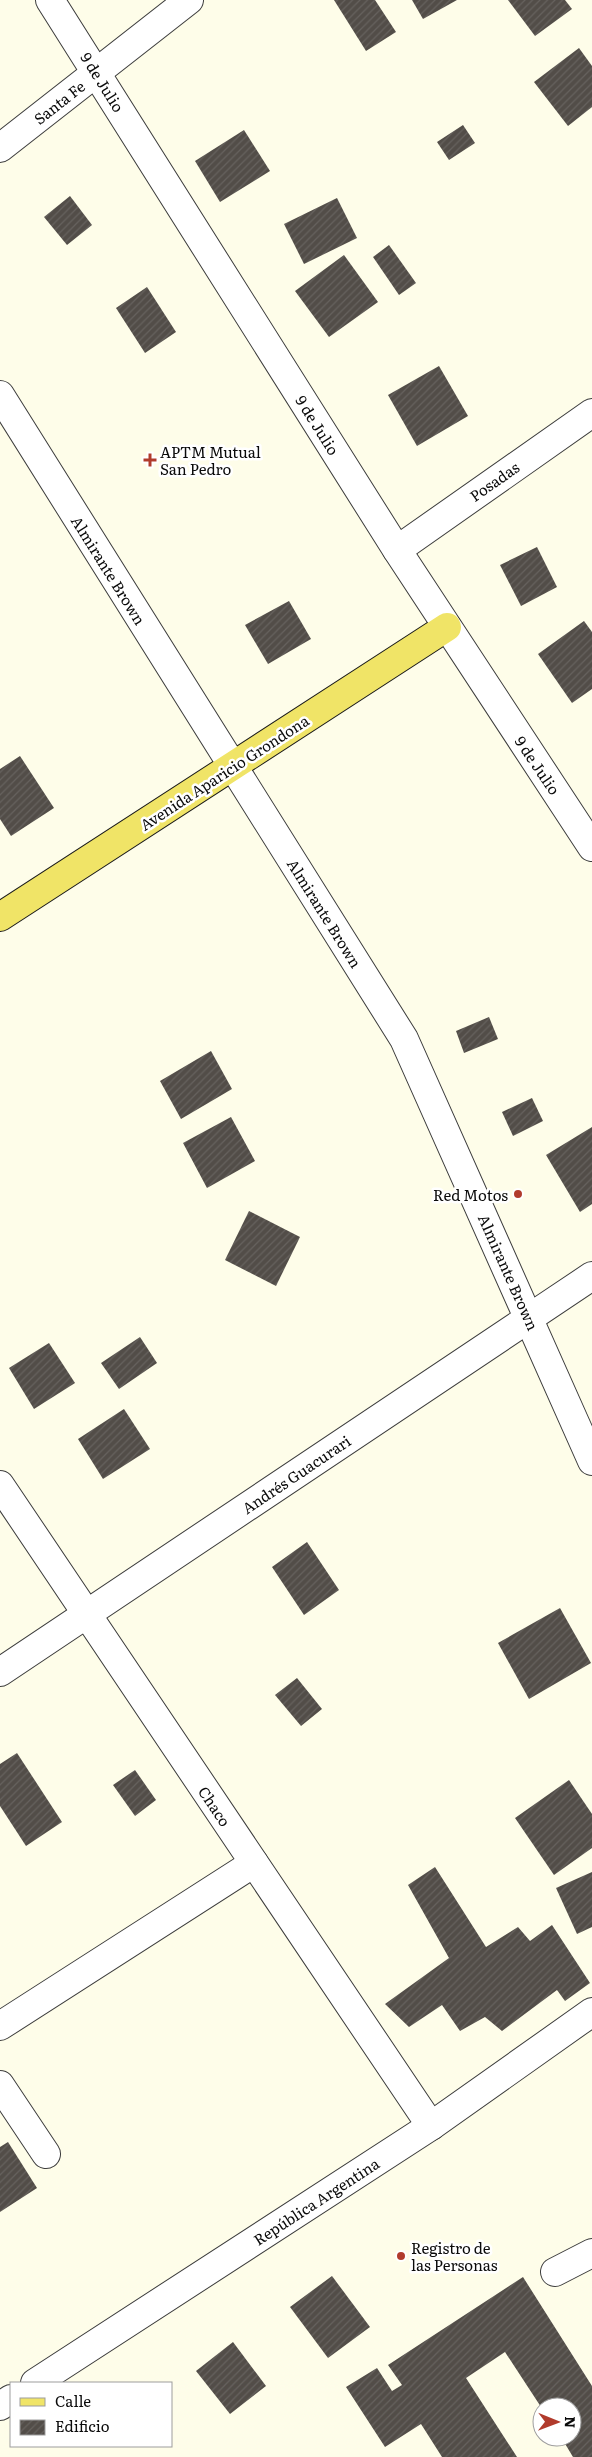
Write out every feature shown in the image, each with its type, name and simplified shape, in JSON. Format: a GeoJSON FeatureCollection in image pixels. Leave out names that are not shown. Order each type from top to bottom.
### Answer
{"type":"FeatureCollection","features":[{"type":"Feature","properties":{"kind":"main road","name":"Avenida Aparicio Grondona"},"geometry":{"type":"LineString","coordinates":[[0,917],[447,627]]}},
{"type":"Feature","properties":{"kind":"street","name":"9 de Julio"},"geometry":{"type":"LineString","coordinates":[[50,0],[397,550],[592,846]]}},
{"type":"Feature","properties":{"kind":"street","name":"Santa Fe"},"geometry":{"type":"LineString","coordinates":[[0,148],[189,0]]}},
{"type":"Feature","properties":{"kind":"street","name":"Almirante Brown"},"geometry":{"type":"LineString","coordinates":[[0,395],[404,1039],[530,1317],[592,1461]]}},
{"type":"Feature","properties":{"kind":"street","name":"Posadas"},"geometry":{"type":"LineString","coordinates":[[397,550],[592,413]]}},
{"type":"Feature","properties":{"kind":"street","name":"Andrés Guacurari"},"geometry":{"type":"LineString","coordinates":[[0,1672],[592,1276]]}},
{"type":"Feature","properties":{"kind":"street","name":"Chaco"},"geometry":{"type":"LineString","coordinates":[[0,1485],[86,1616],[431,2126]]}},
{"type":"Feature","properties":{"kind":"street"},"geometry":{"type":"LineString","coordinates":[[0,2026],[254,1863]]}},
{"type":"Feature","properties":{"kind":"street","name":"República Argentina"},"geometry":{"type":"LineString","coordinates":[[37,2382],[431,2126],[592,2012]]}},
{"type":"Feature","properties":{"kind":"street"},"geometry":{"type":"LineString","coordinates":[[0,2085],[46,2154]]}},
{"type":"Feature","properties":{"kind":"street"},"geometry":{"type":"LineString","coordinates":[[555,2272],[592,2253]]}},
{"type":"Feature","properties":{"kind":"building"},"geometry":{"type":"Polygon","coordinates":[[[334,0],[375,0],[396,32],[366,51],[334,0]]]}},
{"type":"Feature","properties":{"kind":"building"},"geometry":{"type":"Polygon","coordinates":[[[412,0],[457,0],[423,19],[412,0]]]}},
{"type":"Feature","properties":{"kind":"building"},"geometry":{"type":"Polygon","coordinates":[[[508,0],[565,0],[572,9],[535,36],[508,0]]]}},
{"type":"Feature","properties":{"kind":"building"},"geometry":{"type":"Polygon","coordinates":[[[579,48],[592,66],[592,107],[568,126],[534,82],[579,48]]]}},
{"type":"Feature","properties":{"kind":"building"},"geometry":{"type":"Polygon","coordinates":[[[463,125],[475,143],[449,160],[437,142],[463,125]]]}},
{"type":"Feature","properties":{"kind":"building"},"geometry":{"type":"Polygon","coordinates":[[[244,130],[270,171],[220,202],[195,161],[244,130]]]}},
{"type":"Feature","properties":{"kind":"building"},"geometry":{"type":"Polygon","coordinates":[[[70,196],[92,225],[67,245],[44,217],[70,196]]]}},
{"type":"Feature","properties":{"kind":"building"},"geometry":{"type":"Polygon","coordinates":[[[337,198],[357,238],[304,264],[284,224],[337,198]]]}},
{"type":"Feature","properties":{"kind":"building"},"geometry":{"type":"Polygon","coordinates":[[[389,245],[416,283],[399,295],[373,257],[389,245]]]}},
{"type":"Feature","properties":{"kind":"building"},"geometry":{"type":"Polygon","coordinates":[[[344,255],[378,302],[329,337],[295,291],[344,255]]]}},
{"type":"Feature","properties":{"kind":"building"},"geometry":{"type":"Polygon","coordinates":[[[147,287],[176,332],[145,353],[116,308],[147,287]]]}},
{"type":"Feature","properties":{"kind":"building"},"geometry":{"type":"Polygon","coordinates":[[[439,366],[468,416],[417,446],[388,395],[439,366]]]}},
{"type":"Feature","properties":{"kind":"building"},"geometry":{"type":"Polygon","coordinates":[[[537,547],[557,587],[521,606],[500,565],[537,547]]]}},
{"type":"Feature","properties":{"kind":"building"},"geometry":{"type":"Polygon","coordinates":[[[289,601],[311,639],[268,664],[245,625],[289,601]]]}},
{"type":"Feature","properties":{"kind":"building"},"geometry":{"type":"Polygon","coordinates":[[[584,621],[592,632],[592,689],[572,703],[538,654],[584,621]]]}},
{"type":"Feature","properties":{"kind":"building"},"geometry":{"type":"Polygon","coordinates":[[[20,756],[54,808],[11,836],[0,819],[0,769],[20,756]]]}},
{"type":"Feature","properties":{"kind":"building"},"geometry":{"type":"Polygon","coordinates":[[[489,1017],[498,1039],[464,1053],[456,1031],[489,1017]]]}},
{"type":"Feature","properties":{"kind":"building"},"geometry":{"type":"Polygon","coordinates":[[[211,1051],[232,1089],[181,1119],[160,1081],[211,1051]]]}},
{"type":"Feature","properties":{"kind":"building"},"geometry":{"type":"Polygon","coordinates":[[[532,1098],[543,1121],[513,1136],[502,1112],[532,1098]]]}},
{"type":"Feature","properties":{"kind":"building"},"geometry":{"type":"Polygon","coordinates":[[[231,1117],[255,1161],[207,1188],[183,1143],[231,1117]]]}},
{"type":"Feature","properties":{"kind":"building"},"geometry":{"type":"Polygon","coordinates":[[[592,1127],[592,1204],[580,1212],[546,1155],[592,1127]]]}},
{"type":"Feature","properties":{"kind":"building"},"geometry":{"type":"Polygon","coordinates":[[[249,1211],[300,1237],[276,1286],[225,1260],[249,1211]]]}},
{"type":"Feature","properties":{"kind":"building"},"geometry":{"type":"Polygon","coordinates":[[[140,1337],[157,1363],[119,1389],[101,1363],[140,1337]]]}},
{"type":"Feature","properties":{"kind":"building"},"geometry":{"type":"Polygon","coordinates":[[[49,1343],[75,1383],[34,1409],[9,1368],[49,1343]]]}},
{"type":"Feature","properties":{"kind":"building"},"geometry":{"type":"Polygon","coordinates":[[[124,1409],[150,1449],[103,1479],[78,1439],[124,1409]]]}},
{"type":"Feature","properties":{"kind":"building"},"geometry":{"type":"Polygon","coordinates":[[[307,1542],[339,1590],[304,1615],[272,1567],[307,1542]]]}},
{"type":"Feature","properties":{"kind":"building"},"geometry":{"type":"Polygon","coordinates":[[[560,1608],[591,1663],[529,1699],[498,1643],[560,1608]]]}},
{"type":"Feature","properties":{"kind":"building"},"geometry":{"type":"Polygon","coordinates":[[[297,1678],[322,1709],[301,1726],[275,1695],[297,1678]]]}},
{"type":"Feature","properties":{"kind":"building"},"geometry":{"type":"Polygon","coordinates":[[[17,1753],[62,1822],[26,1846],[0,1806],[0,1764],[17,1753]]]}},
{"type":"Feature","properties":{"kind":"building"},"geometry":{"type":"Polygon","coordinates":[[[135,1770],[156,1800],[135,1816],[113,1785],[135,1770]]]}},
{"type":"Feature","properties":{"kind":"building"},"geometry":{"type":"Polygon","coordinates":[[[569,1780],[592,1814],[592,1848],[554,1875],[515,1818],[569,1780]]]}},
{"type":"Feature","properties":{"kind":"building"},"geometry":{"type":"Polygon","coordinates":[[[435,1867],[486,1947],[518,1927],[530,1941],[552,1925],[590,1983],[565,2001],[557,1990],[502,2031],[485,2017],[460,2031],[442,2005],[409,2027],[385,2004],[449,1958],[408,1885],[435,1867]]]}},
{"type":"Feature","properties":{"kind":"building"},"geometry":{"type":"Polygon","coordinates":[[[592,1872],[592,1927],[577,1934],[556,1888],[592,1872]]]}},
{"type":"Feature","properties":{"kind":"building"},"geometry":{"type":"Polygon","coordinates":[[[8,2142],[37,2188],[0,2212],[0,2147],[8,2142]]]}},
{"type":"Feature","properties":{"kind":"building"},"geometry":{"type":"Polygon","coordinates":[[[332,2276],[370,2327],[328,2358],[290,2307],[332,2276]]]}},
{"type":"Feature","properties":{"kind":"building"},"geometry":{"type":"Polygon","coordinates":[[[523,2277],[592,2386],[592,2457],[573,2457],[567,2447],[582,2447],[582,2397],[534,2397],[505,2352],[466,2378],[517,2457],[442,2457],[421,2424],[385,2447],[346,2387],[377,2368],[392,2391],[402,2385],[388,2365],[523,2277]]]}},
{"type":"Feature","properties":{"kind":"building"},"geometry":{"type":"Polygon","coordinates":[[[233,2342],[266,2386],[230,2414],[196,2371],[233,2342]]]}},
{"type":"Feature","properties":{"kind":"place","name":"APTM Mutual San Pedro"},"geometry":{"type":"Point","coordinates":[150,460]}},
{"type":"Feature","properties":{"kind":"place","name":"Red Motos"},"geometry":{"type":"Point","coordinates":[518,1194]}},
{"type":"Feature","properties":{"kind":"place","name":"Registro de las Personas"},"geometry":{"type":"Point","coordinates":[401,2256]}}]}
